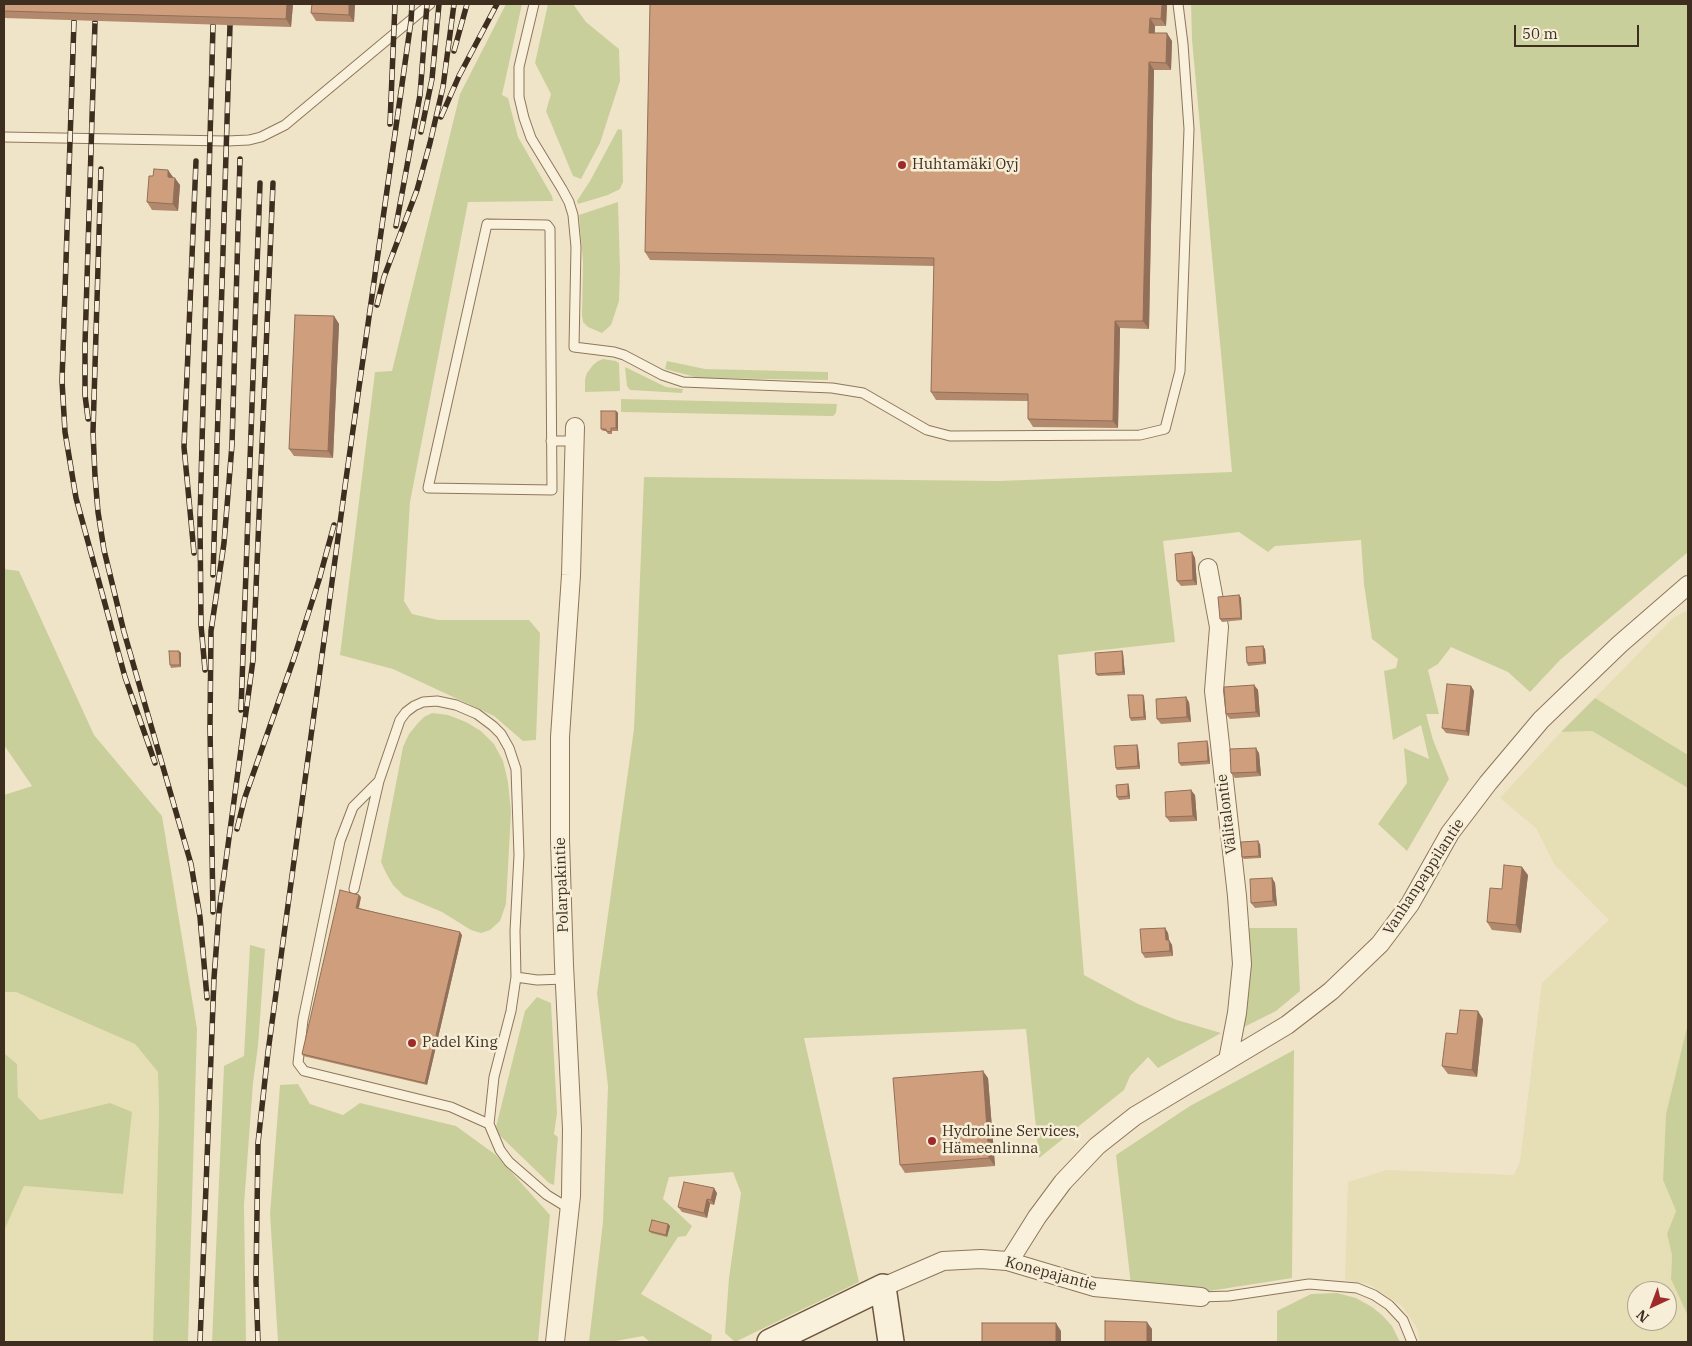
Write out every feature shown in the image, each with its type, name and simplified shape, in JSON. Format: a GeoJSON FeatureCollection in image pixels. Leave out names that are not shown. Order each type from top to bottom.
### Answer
{"type":"FeatureCollection","features":[{"type":"Feature","properties":{"kind":"street","name":"Polarpakintie"},"geometry":{"type":"LineString","coordinates":[[555,1342],[570,1209],[572,1129],[564,979],[560,840],[560,737],[571,575],[575,434]]}},
{"type":"Feature","properties":{"kind":"street","name":"Välitalontie"},"geometry":{"type":"LineString","coordinates":[[1208,568],[1219,627],[1214,691],[1237,896],[1242,964],[1237,1013],[1228,1060]]}},
{"type":"Feature","properties":{"kind":"street","name":"Vanhanpappilantie"},"geometry":{"type":"LineString","coordinates":[[1007,1261],[1010,1260],[1037,1217],[1063,1182],[1097,1146],[1135,1116],[1287,1025],[1331,991],[1380,944],[1410,904],[1450,834],[1488,783],[1541,720],[1620,644],[1688,586]]}},
{"type":"Feature","properties":{"kind":"street","name":"Konepajantie"},"geometry":{"type":"LineString","coordinates":[[770,1342],[883,1287],[943,1261],[981,1259],[1007,1261],[1094,1287],[1201,1297]]}},
{"type":"Feature","properties":{"kind":"street"},"geometry":{"type":"LineString","coordinates":[[883,1287],[891,1342]]}},
{"type":"Feature","properties":{"kind":"lane"},"geometry":{"type":"LineString","coordinates":[[4,137],[227,141],[249,140],[261,137],[286,125],[430,4]]}},
{"type":"Feature","properties":{"kind":"lane"},"geometry":{"type":"LineString","coordinates":[[534,4],[519,66],[520,97],[524,118],[532,138],[569,202],[573,215],[576,247],[574,347],[624,355],[662,375],[683,382],[832,388],[863,393],[927,430],[950,436],[1140,435],[1165,429],[1180,371],[1189,129],[1178,4]]}},
{"type":"Feature","properties":{"kind":"lane"},"geometry":{"type":"LineString","coordinates":[[488,224],[547,225],[550,229],[551,441],[552,490],[428,488],[488,224]]}},
{"type":"Feature","properties":{"kind":"lane"},"geometry":{"type":"LineString","coordinates":[[551,441],[575,434]]}},
{"type":"Feature","properties":{"kind":"lane"},"geometry":{"type":"LineString","coordinates":[[354,889],[379,781],[400,720],[414,706],[423,702],[437,701],[456,704],[477,714],[501,734],[509,748],[516,769],[518,802],[519,855],[515,931],[516,977],[511,1011],[494,1077],[489,1124],[500,1150],[509,1162],[547,1195],[570,1209]]}},
{"type":"Feature","properties":{"kind":"lane"},"geometry":{"type":"LineString","coordinates":[[379,781],[353,807],[340,841],[303,1020],[298,1063],[304,1071],[451,1107],[489,1124]]}},
{"type":"Feature","properties":{"kind":"lane"},"geometry":{"type":"LineString","coordinates":[[516,977],[537,980],[564,979]]}},
{"type":"Feature","properties":{"kind":"lane"},"geometry":{"type":"LineString","coordinates":[[1201,1297],[1229,1296],[1309,1284],[1357,1288],[1374,1295],[1389,1305],[1403,1320],[1412,1342]]}},
{"type":"Feature","properties":{"kind":"shaded area"},"geometry":{"type":"Polygon","coordinates":[[[1688,610],[1688,755],[1595,698],[1673,618],[1688,610]]]}},
{"type":"Feature","properties":{"kind":"shaded area"},"geometry":{"type":"Polygon","coordinates":[[[1592,731],[1688,788],[1688,1023],[1666,1114],[1663,1180],[1676,1211],[1667,1234],[1672,1255],[1672,1281],[1627,1281],[1627,1331],[1677,1331],[1677,1291],[1688,1316],[1687,1342],[1420,1342],[1417,1328],[1402,1306],[1368,1284],[1345,1280],[1348,1182],[1387,1170],[1514,1175],[1520,1161],[1542,983],[1609,920],[1554,864],[1536,828],[1500,798],[1561,732],[1592,731]]]}},
{"type":"Feature","properties":{"kind":"shaded area"},"geometry":{"type":"Polygon","coordinates":[[[4,992],[16,992],[135,1044],[158,1072],[159,1113],[153,1342],[4,1342],[4,1231],[24,1186],[123,1194],[70,1114],[40,1120],[18,1097],[17,1064],[4,1053],[4,992]]]}},
{"type":"Feature","properties":{"kind":"green space"},"geometry":{"type":"Polygon","coordinates":[[[506,4],[522,4],[502,95],[508,98],[518,137],[552,196],[553,201],[468,202],[410,502],[404,601],[412,614],[438,620],[529,620],[540,633],[536,740],[523,741],[494,716],[393,669],[340,655],[375,372],[392,371],[460,94],[506,4]]]}},
{"type":"Feature","properties":{"kind":"green space"},"geometry":{"type":"Polygon","coordinates":[[[548,4],[573,4],[586,22],[619,49],[620,81],[600,143],[581,179],[573,176],[546,111],[551,94],[535,63],[548,4]]]}},
{"type":"Feature","properties":{"kind":"green space"},"geometry":{"type":"Polygon","coordinates":[[[1191,4],[1688,4],[1688,552],[1560,660],[1530,692],[1508,672],[1451,647],[1438,664],[1428,670],[1439,714],[1426,714],[1433,740],[1449,779],[1407,851],[1378,824],[1407,783],[1404,748],[1429,759],[1421,725],[1393,740],[1384,671],[1396,668],[1398,659],[1372,639],[1364,584],[1361,540],[1275,546],[1268,552],[1239,532],[1163,541],[1175,642],[1058,655],[1084,975],[1138,1004],[1177,1020],[1221,1033],[1158,1068],[1148,1057],[1130,1076],[1124,1090],[1039,1158],[1026,1029],[804,1038],[859,1282],[735,1342],[725,1333],[729,1278],[741,1193],[733,1172],[669,1177],[663,1199],[692,1226],[686,1236],[678,1237],[641,1294],[712,1335],[711,1342],[650,1342],[643,1336],[610,1342],[589,1342],[603,1222],[608,1086],[597,993],[634,729],[644,477],[999,481],[1232,472],[1192,40],[1191,4]]]}},
{"type":"Feature","properties":{"kind":"green space"},"geometry":{"type":"Polygon","coordinates":[[[618,129],[622,130],[623,182],[620,189],[608,195],[578,204],[577,201],[618,129]]]}},
{"type":"Feature","properties":{"kind":"green space"},"geometry":{"type":"Polygon","coordinates":[[[618,202],[619,301],[611,325],[602,333],[588,327],[583,322],[583,262],[579,215],[618,202]]]}},
{"type":"Feature","properties":{"kind":"green space"},"geometry":{"type":"Polygon","coordinates":[[[603,359],[619,363],[620,391],[585,392],[587,373],[593,365],[603,359]]]}},
{"type":"Feature","properties":{"kind":"green space"},"geometry":{"type":"Polygon","coordinates":[[[667,361],[705,369],[828,372],[828,380],[699,378],[665,369],[667,361]]]}},
{"type":"Feature","properties":{"kind":"green space"},"geometry":{"type":"Polygon","coordinates":[[[625,367],[666,387],[683,389],[682,393],[630,390],[627,386],[625,367]]]}},
{"type":"Feature","properties":{"kind":"green space"},"geometry":{"type":"Polygon","coordinates":[[[621,399],[837,404],[836,413],[833,416],[621,412],[621,399]]]}},
{"type":"Feature","properties":{"kind":"green space"},"geometry":{"type":"Polygon","coordinates":[[[4,569],[19,571],[94,735],[162,816],[197,1029],[188,1342],[153,1342],[159,1113],[158,1072],[135,1044],[16,992],[4,992],[4,795],[32,786],[4,745],[4,569]]]}},
{"type":"Feature","properties":{"kind":"green space"},"geometry":{"type":"Polygon","coordinates":[[[1595,698],[1688,755],[1688,788],[1592,731],[1561,732],[1595,698]]]}},
{"type":"Feature","properties":{"kind":"green space"},"geometry":{"type":"Polygon","coordinates":[[[432,713],[448,715],[466,722],[481,731],[494,744],[503,761],[508,782],[511,812],[506,904],[500,921],[490,930],[481,933],[471,930],[442,912],[404,896],[393,885],[381,862],[403,747],[409,734],[418,723],[432,713]]]}},
{"type":"Feature","properties":{"kind":"green space"},"geometry":{"type":"Polygon","coordinates":[[[1242,928],[1297,928],[1300,991],[1276,1011],[1238,1030],[1242,928]]]}},
{"type":"Feature","properties":{"kind":"green space"},"geometry":{"type":"Polygon","coordinates":[[[250,945],[265,949],[244,1205],[246,1342],[212,1342],[224,1066],[244,1056],[250,945]]]}},
{"type":"Feature","properties":{"kind":"green space"},"geometry":{"type":"Polygon","coordinates":[[[537,997],[551,1003],[557,1113],[554,1134],[558,1137],[554,1185],[549,1183],[495,1131],[525,1011],[537,997]]]}},
{"type":"Feature","properties":{"kind":"green space"},"geometry":{"type":"Polygon","coordinates":[[[1688,1023],[1688,1316],[1677,1292],[1677,1281],[1672,1281],[1671,1279],[1672,1255],[1667,1234],[1676,1211],[1663,1180],[1666,1114],[1688,1023]]]}},
{"type":"Feature","properties":{"kind":"green space"},"geometry":{"type":"Polygon","coordinates":[[[1294,1050],[1292,1278],[1203,1292],[1131,1285],[1116,1155],[1190,1106],[1294,1050]]]}},
{"type":"Feature","properties":{"kind":"green space"},"geometry":{"type":"Polygon","coordinates":[[[4,1053],[17,1064],[18,1097],[40,1120],[110,1103],[132,1112],[123,1194],[24,1186],[4,1231],[4,1053]]]}},
{"type":"Feature","properties":{"kind":"green space"},"geometry":{"type":"Polygon","coordinates":[[[298,1084],[310,1104],[343,1115],[360,1103],[456,1126],[496,1155],[550,1215],[538,1342],[278,1342],[270,1214],[280,1085],[298,1084]]]}},
{"type":"Feature","properties":{"kind":"green space"},"geometry":{"type":"Polygon","coordinates":[[[1337,1293],[1356,1298],[1372,1307],[1392,1326],[1400,1342],[1277,1342],[1277,1311],[1311,1294],[1337,1293]]]}},
{"type":"Feature","properties":{"kind":"building"},"geometry":{"type":"Polygon","coordinates":[[[4,4],[287,4],[286,19],[4,11],[4,4]]]}},
{"type":"Feature","properties":{"kind":"building"},"geometry":{"type":"Polygon","coordinates":[[[312,4],[349,4],[349,15],[311,13],[312,4]]]}},
{"type":"Feature","properties":{"kind":"building","name":"Huhtamäki Oyj"},"geometry":{"type":"Polygon","coordinates":[[[650,4],[1162,4],[1161,19],[1150,18],[1149,33],[1167,33],[1166,63],[1149,62],[1143,321],[1115,321],[1113,421],[1028,419],[1028,394],[931,392],[934,258],[645,252],[650,4]]]}},
{"type":"Feature","properties":{"kind":"building"},"geometry":{"type":"Polygon","coordinates":[[[154,169],[168,170],[168,177],[175,178],[173,204],[147,202],[149,176],[153,176],[154,169]]]}},
{"type":"Feature","properties":{"kind":"building"},"geometry":{"type":"Polygon","coordinates":[[[295,315],[334,316],[328,451],[289,449],[295,315]]]}},
{"type":"Feature","properties":{"kind":"building"},"geometry":{"type":"Polygon","coordinates":[[[601,411],[616,411],[616,428],[611,428],[611,432],[601,429],[601,411]]]}},
{"type":"Feature","properties":{"kind":"building"},"geometry":{"type":"Polygon","coordinates":[[[1192,552],[1193,580],[1177,581],[1175,554],[1192,552]]]}},
{"type":"Feature","properties":{"kind":"building"},"geometry":{"type":"Polygon","coordinates":[[[1239,595],[1241,618],[1220,619],[1218,597],[1239,595]]]}},
{"type":"Feature","properties":{"kind":"building"},"geometry":{"type":"Polygon","coordinates":[[[1263,646],[1264,662],[1247,663],[1246,647],[1263,646]]]}},
{"type":"Feature","properties":{"kind":"building"},"geometry":{"type":"Polygon","coordinates":[[[169,651],[179,651],[180,665],[170,665],[169,651]]]}},
{"type":"Feature","properties":{"kind":"building"},"geometry":{"type":"Polygon","coordinates":[[[1122,651],[1123,672],[1096,674],[1095,653],[1122,651]]]}},
{"type":"Feature","properties":{"kind":"building"},"geometry":{"type":"Polygon","coordinates":[[[1447,684],[1471,686],[1466,731],[1442,728],[1447,684]]]}},
{"type":"Feature","properties":{"kind":"building"},"geometry":{"type":"Polygon","coordinates":[[[1254,685],[1256,712],[1226,714],[1224,687],[1254,685]]]}},
{"type":"Feature","properties":{"kind":"building"},"geometry":{"type":"Polygon","coordinates":[[[1128,695],[1143,695],[1144,717],[1130,718],[1128,695]]]}},
{"type":"Feature","properties":{"kind":"building"},"geometry":{"type":"Polygon","coordinates":[[[1186,697],[1187,717],[1157,719],[1156,699],[1186,697]]]}},
{"type":"Feature","properties":{"kind":"building"},"geometry":{"type":"Polygon","coordinates":[[[1207,741],[1208,761],[1179,763],[1178,743],[1207,741]]]}},
{"type":"Feature","properties":{"kind":"building"},"geometry":{"type":"Polygon","coordinates":[[[1137,745],[1138,766],[1116,768],[1114,746],[1137,745]]]}},
{"type":"Feature","properties":{"kind":"building"},"geometry":{"type":"Polygon","coordinates":[[[1256,748],[1257,772],[1231,773],[1230,749],[1256,748]]]}},
{"type":"Feature","properties":{"kind":"building"},"geometry":{"type":"Polygon","coordinates":[[[1128,784],[1128,796],[1117,797],[1116,785],[1128,784]]]}},
{"type":"Feature","properties":{"kind":"building"},"geometry":{"type":"Polygon","coordinates":[[[1191,790],[1193,816],[1166,817],[1165,792],[1191,790]]]}},
{"type":"Feature","properties":{"kind":"building"},"geometry":{"type":"Polygon","coordinates":[[[1258,841],[1259,856],[1242,857],[1241,842],[1258,841]]]}},
{"type":"Feature","properties":{"kind":"building"},"geometry":{"type":"Polygon","coordinates":[[[1504,865],[1522,867],[1516,925],[1487,922],[1490,888],[1502,889],[1504,865]]]}},
{"type":"Feature","properties":{"kind":"building"},"geometry":{"type":"Polygon","coordinates":[[[1272,878],[1273,901],[1251,903],[1250,879],[1272,878]]]}},
{"type":"Feature","properties":{"kind":"building"},"geometry":{"type":"Polygon","coordinates":[[[340,890],[359,895],[356,908],[460,932],[425,1083],[302,1054],[340,890]]]}},
{"type":"Feature","properties":{"kind":"building"},"geometry":{"type":"Polygon","coordinates":[[[1165,928],[1166,940],[1169,940],[1170,951],[1142,953],[1140,929],[1165,928]]]}},
{"type":"Feature","properties":{"kind":"building"},"geometry":{"type":"Polygon","coordinates":[[[1460,1010],[1478,1011],[1472,1070],[1442,1066],[1446,1033],[1457,1034],[1460,1010]]]}},
{"type":"Feature","properties":{"kind":"building"},"geometry":{"type":"Polygon","coordinates":[[[983,1071],[989,1158],[900,1165],[893,1078],[983,1071]]]}},
{"type":"Feature","properties":{"kind":"building"},"geometry":{"type":"Polygon","coordinates":[[[684,1182],[714,1188],[711,1200],[707,1199],[704,1213],[678,1207],[684,1182]]]}},
{"type":"Feature","properties":{"kind":"building"},"geometry":{"type":"Polygon","coordinates":[[[652,1220],[668,1224],[666,1235],[649,1231],[652,1220]]]}},
{"type":"Feature","properties":{"kind":"building"},"geometry":{"type":"Polygon","coordinates":[[[1105,1321],[1147,1322],[1147,1342],[1105,1342],[1105,1321]]]}},
{"type":"Feature","properties":{"kind":"building"},"geometry":{"type":"Polygon","coordinates":[[[982,1323],[1056,1323],[1056,1342],[982,1342],[982,1323]]]}},
{"type":"Feature","properties":{"kind":"railway"},"geometry":{"type":"LineString","coordinates":[[390,124],[395,4]]}},
{"type":"Feature","properties":{"kind":"railway"},"geometry":{"type":"LineString","coordinates":[[258,1342],[256,1281],[258,1143],[268,1052],[412,4]]}},
{"type":"Feature","properties":{"kind":"railway"},"geometry":{"type":"LineString","coordinates":[[396,226],[420,95],[427,4]]}},
{"type":"Feature","properties":{"kind":"railway"},"geometry":{"type":"LineString","coordinates":[[421,132],[432,79],[439,4]]}},
{"type":"Feature","properties":{"kind":"railway"},"geometry":{"type":"LineString","coordinates":[[377,305],[384,277],[417,190],[430,143],[443,87],[454,4]]}},
{"type":"Feature","properties":{"kind":"railway"},"geometry":{"type":"LineString","coordinates":[[454,51],[467,4]]}},
{"type":"Feature","properties":{"kind":"railway"},"geometry":{"type":"LineString","coordinates":[[441,117],[459,76],[497,4]]}},
{"type":"Feature","properties":{"kind":"railway"},"geometry":{"type":"LineString","coordinates":[[74,21],[62,381],[65,432],[76,498],[125,677],[155,763]]}},
{"type":"Feature","properties":{"kind":"railway"},"geometry":{"type":"LineString","coordinates":[[88,419],[85,395],[85,344],[95,22]]}},
{"type":"Feature","properties":{"kind":"railway"},"geometry":{"type":"LineString","coordinates":[[205,670],[201,625],[200,520],[213,25]]}},
{"type":"Feature","properties":{"kind":"railway"},"geometry":{"type":"LineString","coordinates":[[213,575],[230,25]]}},
{"type":"Feature","properties":{"kind":"railway"},"geometry":{"type":"LineString","coordinates":[[213,912],[210,727],[211,631],[224,543],[232,445],[240,159]]}},
{"type":"Feature","properties":{"kind":"railway"},"geometry":{"type":"LineString","coordinates":[[194,553],[184,447],[196,161]]}},
{"type":"Feature","properties":{"kind":"railway"},"geometry":{"type":"LineString","coordinates":[[101,169],[93,432],[98,512],[104,550],[124,632],[191,864],[200,917],[207,998]]}},
{"type":"Feature","properties":{"kind":"railway"},"geometry":{"type":"LineString","coordinates":[[241,710],[260,183]]}},
{"type":"Feature","properties":{"kind":"railway"},"geometry":{"type":"LineString","coordinates":[[200,1342],[214,978],[219,912],[253,660],[273,183]]}},
{"type":"Feature","properties":{"kind":"railway"},"geometry":{"type":"LineString","coordinates":[[237,829],[245,797],[294,658],[319,580],[334,525]]}},
{"type":"Feature","properties":{"kind":"place","name":"Huhtamäki Oyj"},"geometry":{"type":"Point","coordinates":[902,165]}},
{"type":"Feature","properties":{"kind":"place","name":"Padel King"},"geometry":{"type":"Point","coordinates":[412,1043]}},
{"type":"Feature","properties":{"kind":"place","name":"Hydroline Services, Hämeenlinna"},"geometry":{"type":"Point","coordinates":[932,1141]}}]}
